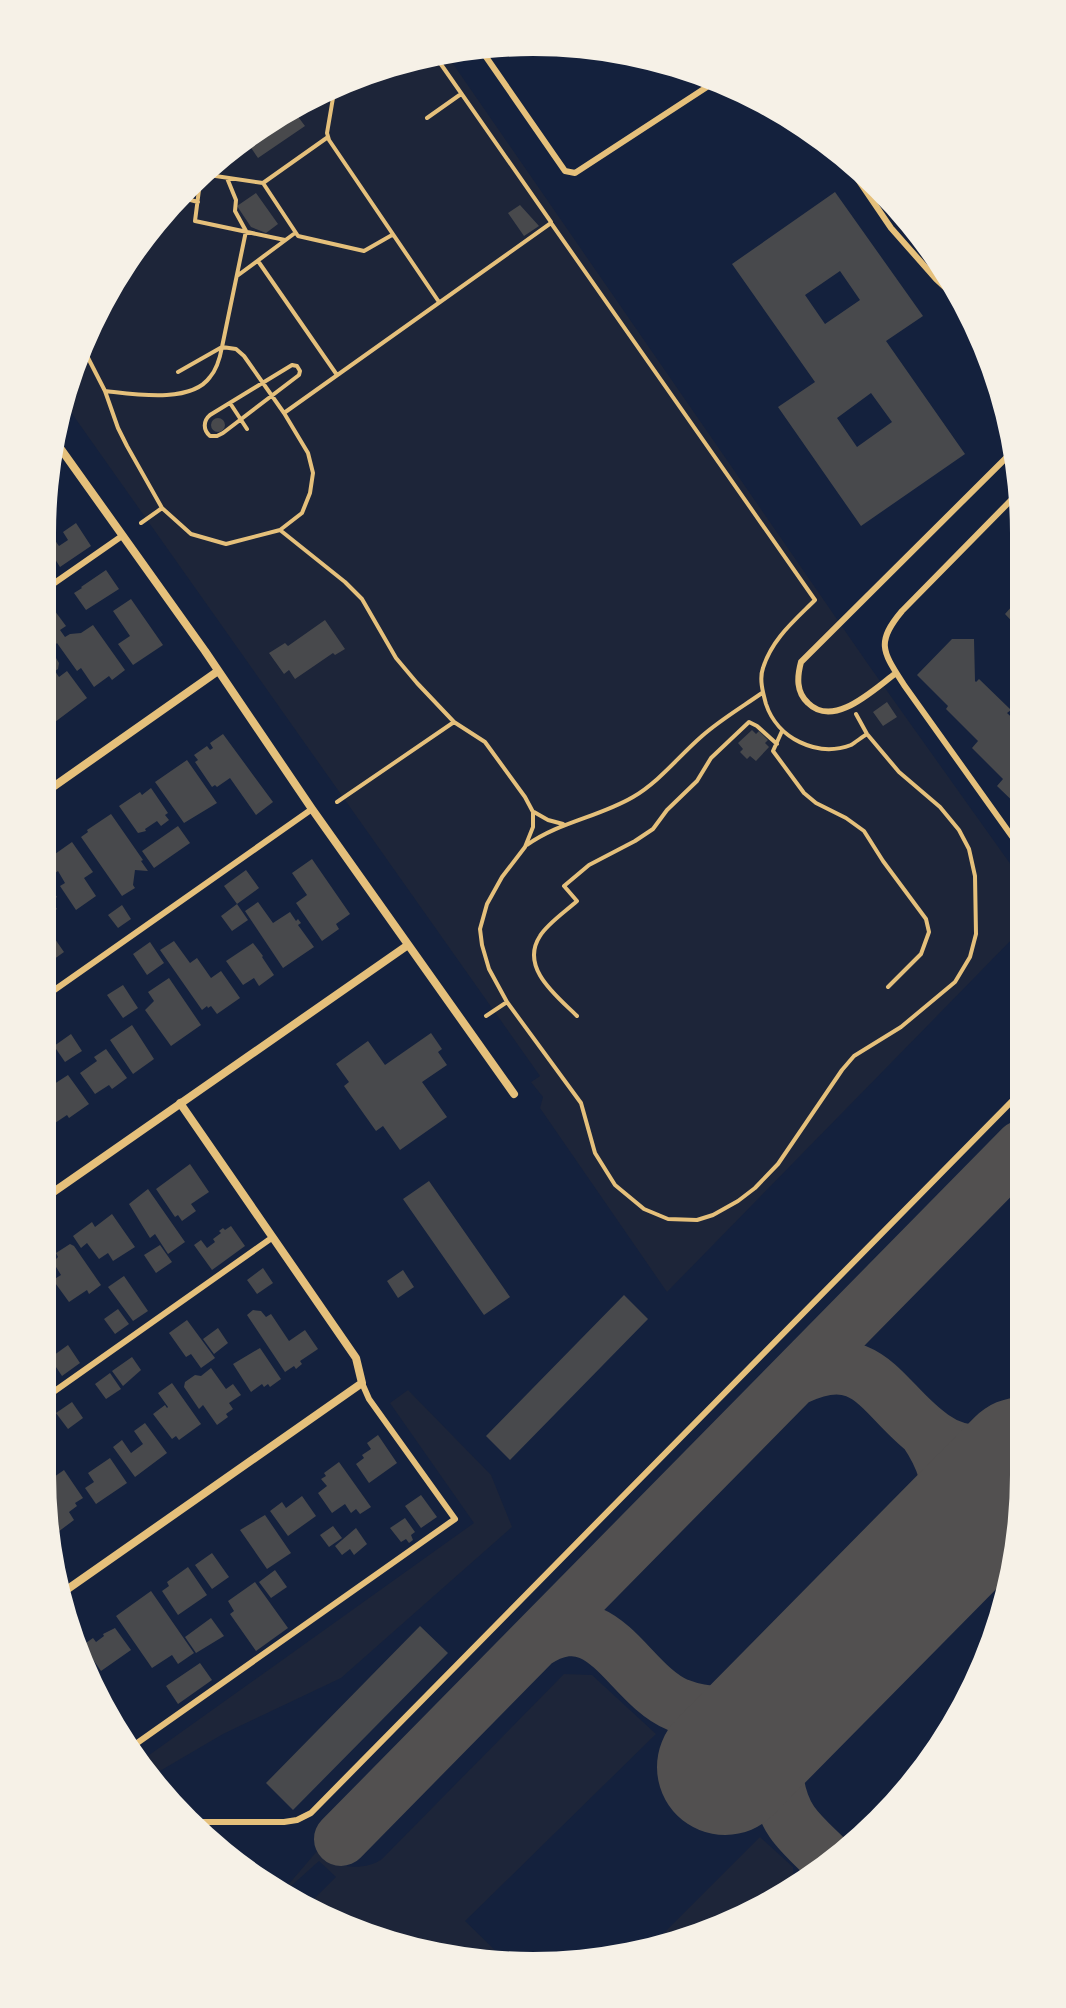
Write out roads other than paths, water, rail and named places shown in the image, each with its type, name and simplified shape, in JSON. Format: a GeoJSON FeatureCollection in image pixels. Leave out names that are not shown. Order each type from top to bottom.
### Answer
{"type":"FeatureCollection","features":[{"type":"Feature","properties":{"kind":"street"},"geometry":{"type":"LineString","coordinates":[[63,452],[514,1094]]}},
{"type":"Feature","properties":{"kind":"street"},"geometry":{"type":"LineString","coordinates":[[56,785],[218,671]]}},
{"type":"Feature","properties":{"kind":"street"},"geometry":{"type":"LineString","coordinates":[[56,1190],[408,945]]}},
{"type":"Feature","properties":{"kind":"street"},"geometry":{"type":"LineString","coordinates":[[70,1588],[362,1383],[356,1358],[180,1103]]}},
{"type":"Feature","properties":{"kind":"lane"},"geometry":{"type":"LineString","coordinates":[[487,58],[565,171],[575,173],[705,88]]}},
{"type":"Feature","properties":{"kind":"lane"},"geometry":{"type":"LineString","coordinates":[[868,194],[891,228],[938,281]]}},
{"type":"Feature","properties":{"kind":"lane"},"geometry":{"type":"LineString","coordinates":[[896,673],[852,705],[833,713],[816,710],[804,700],[798,688],[801,662],[1004,460]]}},
{"type":"Feature","properties":{"kind":"lane"},"geometry":{"type":"LineString","coordinates":[[1009,502],[888,628],[884,643],[896,673],[1010,834]]}},
{"type":"Feature","properties":{"kind":"lane"},"geometry":{"type":"LineString","coordinates":[[56,582],[122,536]]}},
{"type":"Feature","properties":{"kind":"lane"},"geometry":{"type":"LineString","coordinates":[[56,989],[312,809]]}},
{"type":"Feature","properties":{"kind":"lane"},"geometry":{"type":"LineString","coordinates":[[206,1822],[284,1822],[311,1813],[1010,1103]]}},
{"type":"Feature","properties":{"kind":"lane"},"geometry":{"type":"LineString","coordinates":[[56,1390],[273,1237]]}},
{"type":"Feature","properties":{"kind":"lane"},"geometry":{"type":"LineString","coordinates":[[138,1742],[455,1519],[369,1399],[362,1383]]}}]}
